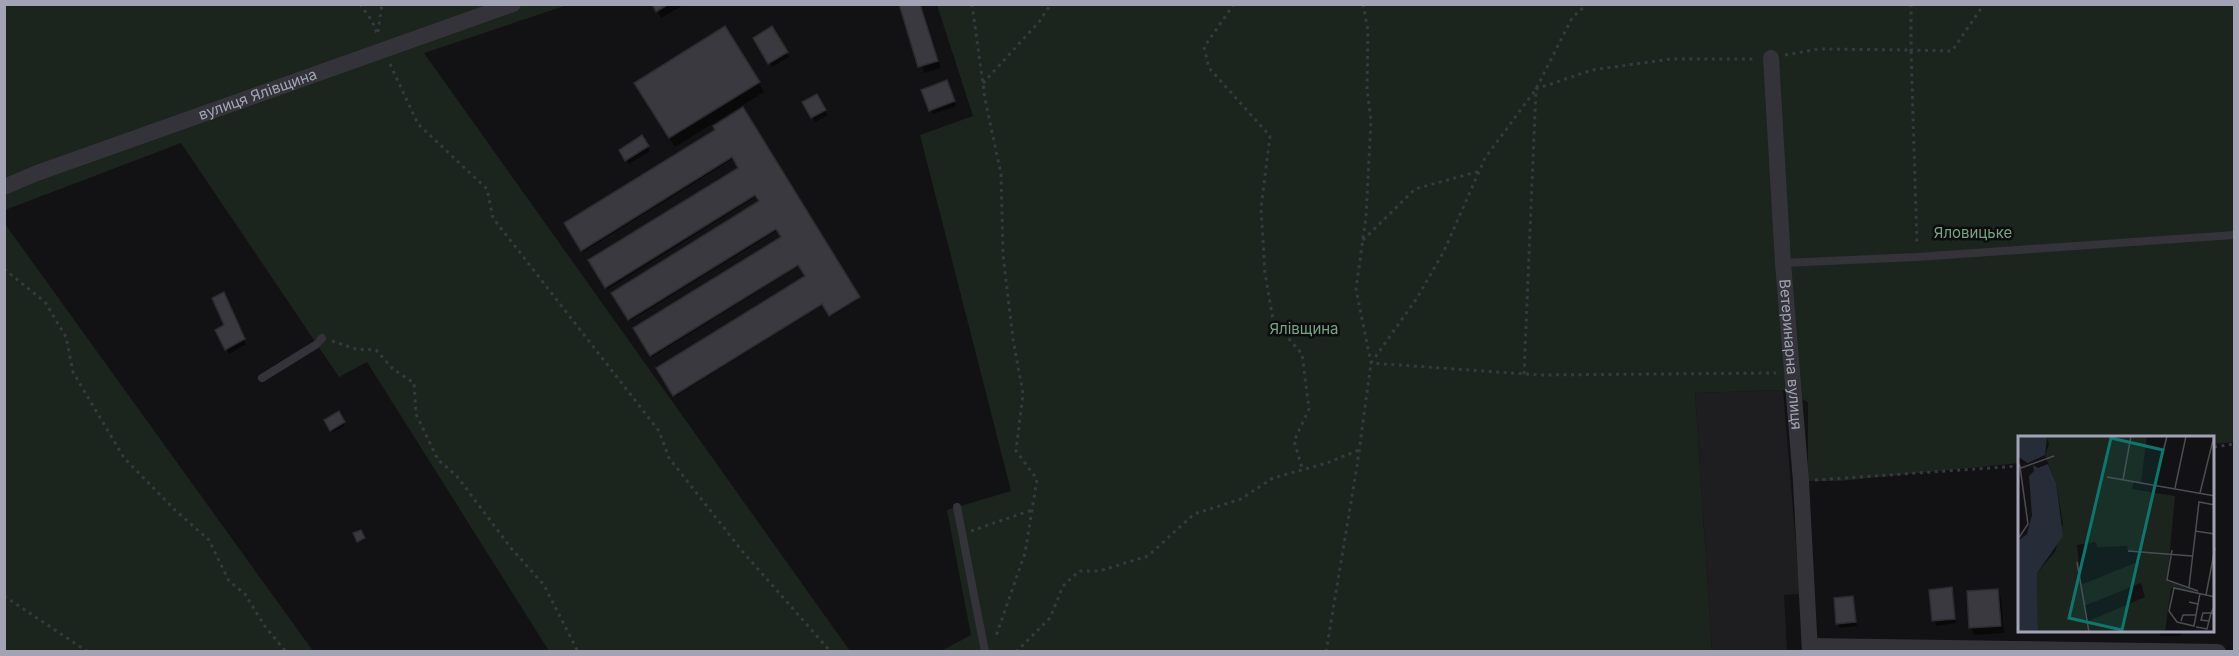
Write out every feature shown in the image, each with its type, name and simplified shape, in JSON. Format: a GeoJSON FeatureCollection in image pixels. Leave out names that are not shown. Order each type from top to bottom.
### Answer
{"type":"FeatureCollection","features":[{"type":"Feature","properties":{"kind":"street","name":"вулиця Ялівщина"},"geometry":{"type":"LineString","coordinates":[[4,188],[48,169],[513,4]]}},
{"type":"Feature","properties":{"kind":"street","name":"Ветеринарна вулиця"},"geometry":{"type":"LineString","coordinates":[[1771,58],[1782,262],[1801,481],[1810,649]]}},
{"type":"Feature","properties":{"kind":"street"},"geometry":{"type":"LineString","coordinates":[[1810,649],[2218,651]]}},
{"type":"Feature","properties":{"kind":"lane"},"geometry":{"type":"LineString","coordinates":[[1782,262],[1917,257],[2235,235]]}},
{"type":"Feature","properties":{"kind":"lane"},"geometry":{"type":"LineString","coordinates":[[262,378],[317,344],[322,338]]}},
{"type":"Feature","properties":{"kind":"lane"},"geometry":{"type":"LineString","coordinates":[[957,507],[964,533],[985,651]]}},
{"type":"Feature","properties":{"kind":"path"},"geometry":{"type":"LineString","coordinates":[[360,4],[378,34],[418,124],[487,189],[493,218],[659,430],[669,458],[743,552],[831,651]]}},
{"type":"Feature","properties":{"kind":"path"},"geometry":{"type":"LineString","coordinates":[[378,34],[382,4]]}},
{"type":"Feature","properties":{"kind":"path"},"geometry":{"type":"LineString","coordinates":[[972,4],[983,83],[1001,174],[1003,255],[1013,339],[1023,394],[1016,451],[1037,479],[1025,553],[994,640]]}},
{"type":"Feature","properties":{"kind":"path"},"geometry":{"type":"LineString","coordinates":[[983,83],[1039,22],[1051,4]]}},
{"type":"Feature","properties":{"kind":"path"},"geometry":{"type":"LineString","coordinates":[[1234,4],[1204,46],[1209,68],[1270,136],[1261,208],[1265,273],[1273,320],[1302,354],[1309,409],[1294,441],[1303,471]]}},
{"type":"Feature","properties":{"kind":"path"},"geometry":{"type":"LineString","coordinates":[[1326,651],[1371,363],[1356,289],[1366,217],[1371,120],[1367,89],[1368,31],[1363,4]]}},
{"type":"Feature","properties":{"kind":"path"},"geometry":{"type":"LineString","coordinates":[[1371,363],[1417,298],[1444,251],[1485,158],[1536,89],[1572,18],[1587,4]]}},
{"type":"Feature","properties":{"kind":"path"},"geometry":{"type":"LineString","coordinates":[[1911,4],[1917,257]]}},
{"type":"Feature","properties":{"kind":"path"},"geometry":{"type":"LineString","coordinates":[[1536,89],[1592,70],[1671,59],[1771,58],[1819,49],[1952,51],[1984,4]]}},
{"type":"Feature","properties":{"kind":"path"},"geometry":{"type":"LineString","coordinates":[[1524,374],[1536,89]]}},
{"type":"Feature","properties":{"kind":"path"},"geometry":{"type":"LineString","coordinates":[[1362,242],[1415,189],[1480,171]]}},
{"type":"Feature","properties":{"kind":"path"},"geometry":{"type":"LineString","coordinates":[[4,269],[45,302],[66,337],[73,372],[124,458],[175,510],[209,540],[229,581],[245,594],[264,625],[285,651]]}},
{"type":"Feature","properties":{"kind":"path"},"geometry":{"type":"LineString","coordinates":[[322,338],[356,349],[376,350],[393,369],[414,383],[416,414],[438,460],[456,475],[511,548],[544,585],[578,651]]}},
{"type":"Feature","properties":{"kind":"path"},"geometry":{"type":"LineString","coordinates":[[1371,363],[1524,374],[1793,373]]}},
{"type":"Feature","properties":{"kind":"path"},"geometry":{"type":"LineString","coordinates":[[2215,447],[2235,444]]}},
{"type":"Feature","properties":{"kind":"path"},"geometry":{"type":"LineString","coordinates":[[1016,651],[1050,618],[1063,586],[1079,571],[1099,571],[1148,556],[1194,514],[1241,499],[1273,478],[1303,471],[1359,450]]}},
{"type":"Feature","properties":{"kind":"path"},"geometry":{"type":"LineString","coordinates":[[1801,481],[2018,466]]}},
{"type":"Feature","properties":{"kind":"path"},"geometry":{"type":"LineString","coordinates":[[964,533],[1032,510]]}},
{"type":"Feature","properties":{"kind":"path"},"geometry":{"type":"LineString","coordinates":[[4,596],[88,651]]}},
{"type":"Feature","properties":{"kind":"shaded area"},"geometry":{"type":"Polygon","coordinates":[[[1783,390],[1800,594],[1784,595],[1787,651],[1712,651],[1695,393],[1783,390]]]}},
{"type":"Feature","properties":{"kind":"green space"},"geometry":{"type":"Polygon","coordinates":[[[5,5],[567,5],[424,53],[850,651],[549,651],[367,362],[339,377],[181,143],[5,210],[5,5]]]}},
{"type":"Feature","properties":{"kind":"green space","name":"Ялівщина"},"geometry":{"type":"Polygon","coordinates":[[[937,5],[2234,5],[2234,442],[2215,444],[2215,436],[2018,436],[2018,463],[1839,481],[1808,481],[1808,402],[1783,390],[1695,393],[1712,651],[941,651],[971,635],[947,510],[1011,491],[920,135],[973,116],[937,5]]]}},
{"type":"Feature","properties":{"kind":"green space"},"geometry":{"type":"Polygon","coordinates":[[[5,224],[313,651],[5,651],[5,224]]]}},
{"type":"Feature","properties":{"kind":"building"},"geometry":{"type":"Polygon","coordinates":[[[652,4],[669,4],[656,12],[652,4]]]}},
{"type":"Feature","properties":{"kind":"building"},"geometry":{"type":"Polygon","coordinates":[[[899,4],[920,4],[938,61],[918,67],[899,4]]]}},
{"type":"Feature","properties":{"kind":"building"},"geometry":{"type":"Polygon","coordinates":[[[725,26],[760,82],[669,138],[634,83],[725,26]]]}},
{"type":"Feature","properties":{"kind":"building"},"geometry":{"type":"Polygon","coordinates":[[[772,26],[788,52],[768,64],[753,38],[772,26]]]}},
{"type":"Feature","properties":{"kind":"building"},"geometry":{"type":"Polygon","coordinates":[[[947,80],[955,101],[929,111],[921,90],[947,80]]]}},
{"type":"Feature","properties":{"kind":"building"},"geometry":{"type":"Polygon","coordinates":[[[817,94],[826,110],[811,118],[802,102],[817,94]]]}},
{"type":"Feature","properties":{"kind":"building"},"geometry":{"type":"Polygon","coordinates":[[[743,107],[860,297],[829,316],[822,304],[673,396],[656,368],[805,276],[798,265],[650,356],[633,328],[781,237],[776,229],[628,320],[611,293],[759,201],[755,195],[605,288],[588,260],[738,168],[732,157],[581,251],[564,223],[715,130],[713,126],[743,107]]]}},
{"type":"Feature","properties":{"kind":"building"},"geometry":{"type":"Polygon","coordinates":[[[642,135],[649,146],[625,161],[619,150],[642,135]]]}},
{"type":"Feature","properties":{"kind":"building"},"geometry":{"type":"Polygon","coordinates":[[[224,292],[245,339],[225,350],[215,330],[224,325],[212,298],[224,292]]]}},
{"type":"Feature","properties":{"kind":"building"},"geometry":{"type":"Polygon","coordinates":[[[339,411],[345,422],[330,431],[324,420],[339,411]]]}},
{"type":"Feature","properties":{"kind":"building"},"geometry":{"type":"Polygon","coordinates":[[[361,530],[365,538],[357,542],[353,533],[361,530]]]}},
{"type":"Feature","properties":{"kind":"building"},"geometry":{"type":"Polygon","coordinates":[[[1952,587],[1955,619],[1932,621],[1929,590],[1952,587]]]}},
{"type":"Feature","properties":{"kind":"building"},"geometry":{"type":"Polygon","coordinates":[[[1998,589],[2001,626],[1969,628],[1967,591],[1998,589]]]}},
{"type":"Feature","properties":{"kind":"building"},"geometry":{"type":"Polygon","coordinates":[[[1853,596],[1856,622],[1836,624],[1834,598],[1853,596]]]}},
{"type":"Feature","properties":{"kind":"park label","name":"Яловицьке"},"geometry":{"type":"Point","coordinates":[1973,233]}}]}
